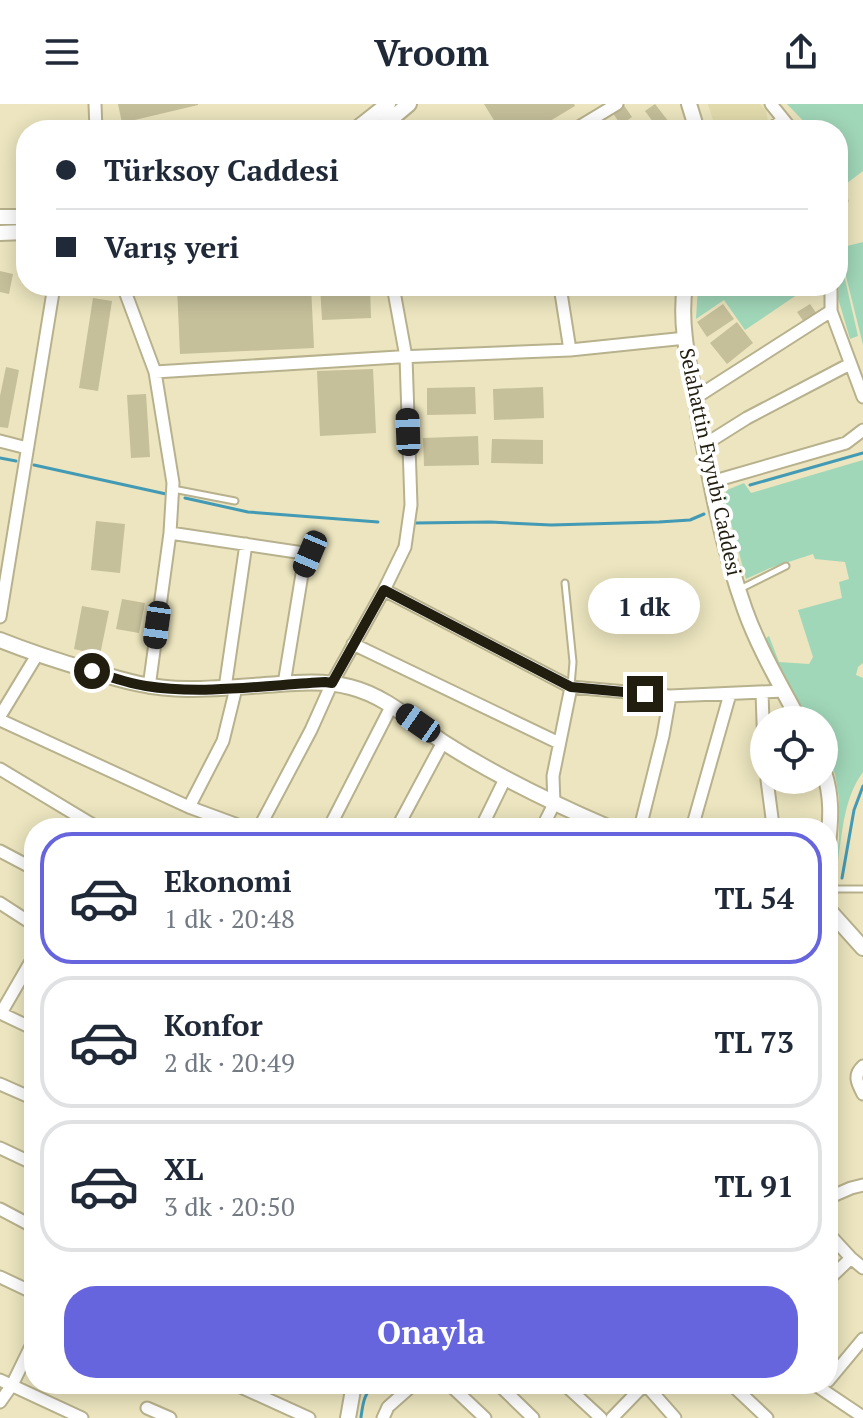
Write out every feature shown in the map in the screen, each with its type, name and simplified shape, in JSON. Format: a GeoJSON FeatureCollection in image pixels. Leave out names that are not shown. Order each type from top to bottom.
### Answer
{"type":"FeatureCollection","features":[{"type":"Feature","properties":{"kind":"street"},"geometry":{"type":"LineString","coordinates":[[368,120],[388,104]]}},
{"type":"Feature","properties":{"kind":"street"},"geometry":{"type":"LineString","coordinates":[[392,120],[409,104]]}},
{"type":"Feature","properties":{"kind":"street"},"geometry":{"type":"LineString","coordinates":[[591,120],[617,104]]}},
{"type":"Feature","properties":{"kind":"street"},"geometry":{"type":"LineString","coordinates":[[771,104],[783,120]]}},
{"type":"Feature","properties":{"kind":"street"},"geometry":{"type":"LineString","coordinates":[[0,617],[52,296]]}},
{"type":"Feature","properties":{"kind":"street"},"geometry":{"type":"LineString","coordinates":[[127,296],[155,372],[173,489],[149,687]]}},
{"type":"Feature","properties":{"kind":"street"},"geometry":{"type":"LineString","coordinates":[[264,818],[405,547],[411,505],[406,357],[395,296]]}},
{"type":"Feature","properties":{"kind":"street"},"geometry":{"type":"LineString","coordinates":[[561,296],[570,350]]}},
{"type":"Feature","properties":{"kind":"street","name":"Selahattin Eyyubi Caddesi"},"geometry":{"type":"LineString","coordinates":[[684,296],[686,338],[695,398],[718,518],[746,614],[770,668],[792,706]]}},
{"type":"Feature","properties":{"kind":"street"},"geometry":{"type":"LineString","coordinates":[[831,296],[831,311],[863,397]]}},
{"type":"Feature","properties":{"kind":"street"},"geometry":{"type":"LineString","coordinates":[[695,398],[831,311]]}},
{"type":"Feature","properties":{"kind":"street"},"geometry":{"type":"LineString","coordinates":[[155,372],[570,350],[686,338]]}},
{"type":"Feature","properties":{"kind":"street"},"geometry":{"type":"LineString","coordinates":[[704,445],[747,418],[850,364]]}},
{"type":"Feature","properties":{"kind":"street"},"geometry":{"type":"LineString","coordinates":[[711,482],[846,443],[863,430]]}},
{"type":"Feature","properties":{"kind":"street"},"geometry":{"type":"LineString","coordinates":[[0,441],[27,448]]}},
{"type":"Feature","properties":{"kind":"street"},"geometry":{"type":"LineString","coordinates":[[170,533],[310,554],[302,574],[284,684]]}},
{"type":"Feature","properties":{"kind":"street"},"geometry":{"type":"LineString","coordinates":[[189,807],[223,741],[246,544]]}},
{"type":"Feature","properties":{"kind":"street"},"geometry":{"type":"LineString","coordinates":[[384,590],[571,687],[670,696],[784,691]]}},
{"type":"Feature","properties":{"kind":"street"},"geometry":{"type":"LineString","coordinates":[[0,640],[37,655],[149,687],[230,688],[325,682],[366,692],[392,705],[443,742],[505,779],[587,818]]}},
{"type":"Feature","properties":{"kind":"street"},"geometry":{"type":"LineString","coordinates":[[353,644],[559,743]]}},
{"type":"Feature","properties":{"kind":"street"},"geometry":{"type":"LineString","coordinates":[[37,655],[0,718],[189,807],[219,818]]}},
{"type":"Feature","properties":{"kind":"street"},"geometry":{"type":"LineString","coordinates":[[547,818],[554,804],[553,776],[571,687]]}},
{"type":"Feature","properties":{"kind":"street"},"geometry":{"type":"LineString","coordinates":[[762,692],[762,706]]}},
{"type":"Feature","properties":{"kind":"street"},"geometry":{"type":"LineString","coordinates":[[695,818],[730,694]]}},
{"type":"Feature","properties":{"kind":"street"},"geometry":{"type":"LineString","coordinates":[[642,818],[670,696]]}},
{"type":"Feature","properties":{"kind":"street"},"geometry":{"type":"LineString","coordinates":[[334,818],[392,705]]}},
{"type":"Feature","properties":{"kind":"street"},"geometry":{"type":"LineString","coordinates":[[402,818],[443,742]]}},
{"type":"Feature","properties":{"kind":"street"},"geometry":{"type":"LineString","coordinates":[[0,769],[81,818]]}},
{"type":"Feature","properties":{"kind":"street"},"geometry":{"type":"LineString","coordinates":[[486,818],[505,779]]}},
{"type":"Feature","properties":{"kind":"street"},"geometry":{"type":"LineString","coordinates":[[769,794],[772,818]]}},
{"type":"Feature","properties":{"kind":"street"},"geometry":{"type":"LineString","coordinates":[[830,794],[830,818]]}},
{"type":"Feature","properties":{"kind":"street"},"geometry":{"type":"LineString","coordinates":[[0,851],[24,864]]}},
{"type":"Feature","properties":{"kind":"street"},"geometry":{"type":"LineString","coordinates":[[0,903],[24,919]]}},
{"type":"Feature","properties":{"kind":"street"},"geometry":{"type":"LineString","coordinates":[[838,920],[863,948]]}},
{"type":"Feature","properties":{"kind":"street"},"geometry":{"type":"LineString","coordinates":[[24,973],[1,1013],[24,1024]]}},
{"type":"Feature","properties":{"kind":"street"},"geometry":{"type":"LineString","coordinates":[[863,1066],[856,1078],[863,1094]]}},
{"type":"Feature","properties":{"kind":"street"},"geometry":{"type":"LineString","coordinates":[[0,1084],[24,1095]]}},
{"type":"Feature","properties":{"kind":"street"},"geometry":{"type":"LineString","coordinates":[[0,1148],[24,1159]]}},
{"type":"Feature","properties":{"kind":"street"},"geometry":{"type":"LineString","coordinates":[[838,1194],[863,1185]]}},
{"type":"Feature","properties":{"kind":"street"},"geometry":{"type":"LineString","coordinates":[[0,1209],[24,1222]]}},
{"type":"Feature","properties":{"kind":"street"},"geometry":{"type":"LineString","coordinates":[[838,1244],[863,1268]]}},
{"type":"Feature","properties":{"kind":"street"},"geometry":{"type":"LineString","coordinates":[[838,1270],[851,1258]]}},
{"type":"Feature","properties":{"kind":"street"},"geometry":{"type":"LineString","coordinates":[[0,1277],[24,1288]]}},
{"type":"Feature","properties":{"kind":"street"},"geometry":{"type":"LineString","coordinates":[[838,1367],[863,1339]]}},
{"type":"Feature","properties":{"kind":"street"},"geometry":{"type":"LineString","coordinates":[[0,1402],[24,1360]]}},
{"type":"Feature","properties":{"kind":"street"},"geometry":{"type":"LineString","coordinates":[[0,1380],[24,1391]]}},
{"type":"Feature","properties":{"kind":"street"},"geometry":{"type":"LineString","coordinates":[[31,1394],[82,1418]]}},
{"type":"Feature","properties":{"kind":"street"},"geometry":{"type":"LineString","coordinates":[[256,1394],[309,1418]]}},
{"type":"Feature","properties":{"kind":"street"},"geometry":{"type":"LineString","coordinates":[[348,1418],[352,1394]]}},
{"type":"Feature","properties":{"kind":"street"},"geometry":{"type":"LineString","coordinates":[[383,1418],[388,1407],[403,1394]]}},
{"type":"Feature","properties":{"kind":"street"},"geometry":{"type":"LineString","coordinates":[[460,1394],[485,1418]]}},
{"type":"Feature","properties":{"kind":"street"},"geometry":{"type":"LineString","coordinates":[[508,1394],[533,1418]]}},
{"type":"Feature","properties":{"kind":"street"},"geometry":{"type":"LineString","coordinates":[[575,1394],[601,1418]]}},
{"type":"Feature","properties":{"kind":"street"},"geometry":{"type":"LineString","coordinates":[[612,1418],[635,1394]]}},
{"type":"Feature","properties":{"kind":"street"},"geometry":{"type":"LineString","coordinates":[[654,1394],[675,1418]]}},
{"type":"Feature","properties":{"kind":"street"},"geometry":{"type":"LineString","coordinates":[[742,1394],[767,1418]]}},
{"type":"Feature","properties":{"kind":"street"},"geometry":{"type":"LineString","coordinates":[[834,1394],[863,1417]]}},
{"type":"Feature","properties":{"kind":"street"},"geometry":{"type":"LineString","coordinates":[[147,1408],[170,1418]]}},
{"type":"Feature","properties":{"kind":"lane"},"geometry":{"type":"LineString","coordinates":[[173,489],[235,501]]}},
{"type":"Feature","properties":{"kind":"lane"},"geometry":{"type":"LineString","coordinates":[[738,590],[786,566]]}},
{"type":"Feature","properties":{"kind":"lane"},"geometry":{"type":"LineString","coordinates":[[565,583],[573,662],[571,687]]}},
{"type":"Feature","properties":{"kind":"lane"},"geometry":{"type":"LineString","coordinates":[[838,889],[863,889]]}},
{"type":"Feature","properties":{"kind":"shaded area"},"geometry":{"type":"Polygon","coordinates":[[[708,104],[760,104],[768,120],[713,120],[708,104]]]}},
{"type":"Feature","properties":{"kind":"green space"},"geometry":{"type":"Polygon","coordinates":[[[787,104],[863,104],[863,171],[848,182],[848,120],[802,120],[787,104]]]}},
{"type":"Feature","properties":{"kind":"green space"},"geometry":{"type":"Polygon","coordinates":[[[863,242],[863,345],[848,284],[848,246],[863,242]]]}},
{"type":"Feature","properties":{"kind":"green space"},"geometry":{"type":"Polygon","coordinates":[[[848,292],[858,336],[850,339],[838,298],[848,296],[848,292]]]}},
{"type":"Feature","properties":{"kind":"green space"},"geometry":{"type":"Polygon","coordinates":[[[697,296],[795,296],[745,330],[724,300],[696,319],[697,296]]]}},
{"type":"Feature","properties":{"kind":"green space"},"geometry":{"type":"Polygon","coordinates":[[[863,460],[863,663],[856,675],[863,678],[863,772],[847,808],[838,861],[838,706],[801,706],[765,639],[769,636],[779,662],[809,664],[813,657],[798,610],[842,598],[839,582],[849,579],[845,562],[815,559],[813,554],[746,579],[724,497],[727,490],[744,483],[751,493],[863,460]]]}},
{"type":"Feature","properties":{"kind":"building"},"geometry":{"type":"Polygon","coordinates":[[[118,104],[198,104],[135,120],[121,120],[118,104]]]}},
{"type":"Feature","properties":{"kind":"building"},"geometry":{"type":"Polygon","coordinates":[[[484,104],[575,106],[552,120],[494,120],[484,104]]]}},
{"type":"Feature","properties":{"kind":"building"},"geometry":{"type":"Polygon","coordinates":[[[623,104],[632,117],[618,120],[612,112],[623,104]]]}},
{"type":"Feature","properties":{"kind":"building"},"geometry":{"type":"Polygon","coordinates":[[[655,104],[667,120],[652,120],[645,111],[655,104]]]}},
{"type":"Feature","properties":{"kind":"building"},"geometry":{"type":"Polygon","coordinates":[[[0,271],[13,274],[9,294],[0,292],[0,271]]]}},
{"type":"Feature","properties":{"kind":"building"},"geometry":{"type":"Polygon","coordinates":[[[177,296],[311,296],[314,348],[180,354],[177,296]]]}},
{"type":"Feature","properties":{"kind":"building"},"geometry":{"type":"Polygon","coordinates":[[[321,296],[370,296],[371,318],[322,320],[321,296]]]}},
{"type":"Feature","properties":{"kind":"building"},"geometry":{"type":"Polygon","coordinates":[[[93,298],[112,301],[98,391],[79,388],[93,298]]]}},
{"type":"Feature","properties":{"kind":"building"},"geometry":{"type":"Polygon","coordinates":[[[723,304],[734,319],[707,337],[697,322],[723,304]]]}},
{"type":"Feature","properties":{"kind":"building"},"geometry":{"type":"Polygon","coordinates":[[[810,304],[817,314],[804,322],[797,312],[810,304]]]}},
{"type":"Feature","properties":{"kind":"building"},"geometry":{"type":"Polygon","coordinates":[[[737,322],[753,343],[727,364],[710,343],[737,322]]]}},
{"type":"Feature","properties":{"kind":"building"},"geometry":{"type":"Polygon","coordinates":[[[6,367],[19,370],[8,428],[0,427],[0,396],[6,367]]]}},
{"type":"Feature","properties":{"kind":"building"},"geometry":{"type":"Polygon","coordinates":[[[373,369],[376,433],[320,436],[317,371],[373,369]]]}},
{"type":"Feature","properties":{"kind":"building"},"geometry":{"type":"Polygon","coordinates":[[[475,387],[476,414],[427,415],[427,388],[475,387]]]}},
{"type":"Feature","properties":{"kind":"building"},"geometry":{"type":"Polygon","coordinates":[[[543,387],[544,418],[494,420],[493,389],[543,387]]]}},
{"type":"Feature","properties":{"kind":"building"},"geometry":{"type":"Polygon","coordinates":[[[146,394],[150,457],[131,458],[127,395],[146,394]]]}},
{"type":"Feature","properties":{"kind":"building"},"geometry":{"type":"Polygon","coordinates":[[[478,436],[479,465],[424,466],[423,438],[478,436]]]}},
{"type":"Feature","properties":{"kind":"building"},"geometry":{"type":"Polygon","coordinates":[[[492,439],[543,440],[543,464],[491,463],[492,439]]]}},
{"type":"Feature","properties":{"kind":"building"},"geometry":{"type":"Polygon","coordinates":[[[96,521],[125,524],[120,573],[91,570],[96,521]]]}},
{"type":"Feature","properties":{"kind":"building"},"geometry":{"type":"Polygon","coordinates":[[[122,599],[145,603],[139,633],[116,629],[122,599]]]}},
{"type":"Feature","properties":{"kind":"building"},"geometry":{"type":"Polygon","coordinates":[[[82,606],[109,611],[100,655],[74,649],[82,606]]]}},
{"type":"Feature","properties":{"kind":"waterway"},"geometry":{"type":"LineString","coordinates":[[750,485],[863,453]]}},
{"type":"Feature","properties":{"kind":"waterway"},"geometry":{"type":"LineString","coordinates":[[0,458],[16,461]]}},
{"type":"Feature","properties":{"kind":"waterway"},"geometry":{"type":"LineString","coordinates":[[34,465],[166,494]]}},
{"type":"Feature","properties":{"kind":"waterway"},"geometry":{"type":"LineString","coordinates":[[185,498],[248,512],[378,522]]}},
{"type":"Feature","properties":{"kind":"waterway"},"geometry":{"type":"LineString","coordinates":[[415,523],[551,525],[659,522],[690,520],[704,514]]}},
{"type":"Feature","properties":{"kind":"waterway"},"geometry":{"type":"LineString","coordinates":[[842,878],[854,810],[863,786]]}},
{"type":"Feature","properties":{"kind":"waterway"},"geometry":{"type":"LineString","coordinates":[[361,1417],[367,1394]]}},
{"type":"Feature","properties":{"kind":"route"},"geometry":{"type":"LineString","coordinates":[[92,671],[149,687],[185,689],[332,683],[384,590],[571,687],[645,694]]}}]}
